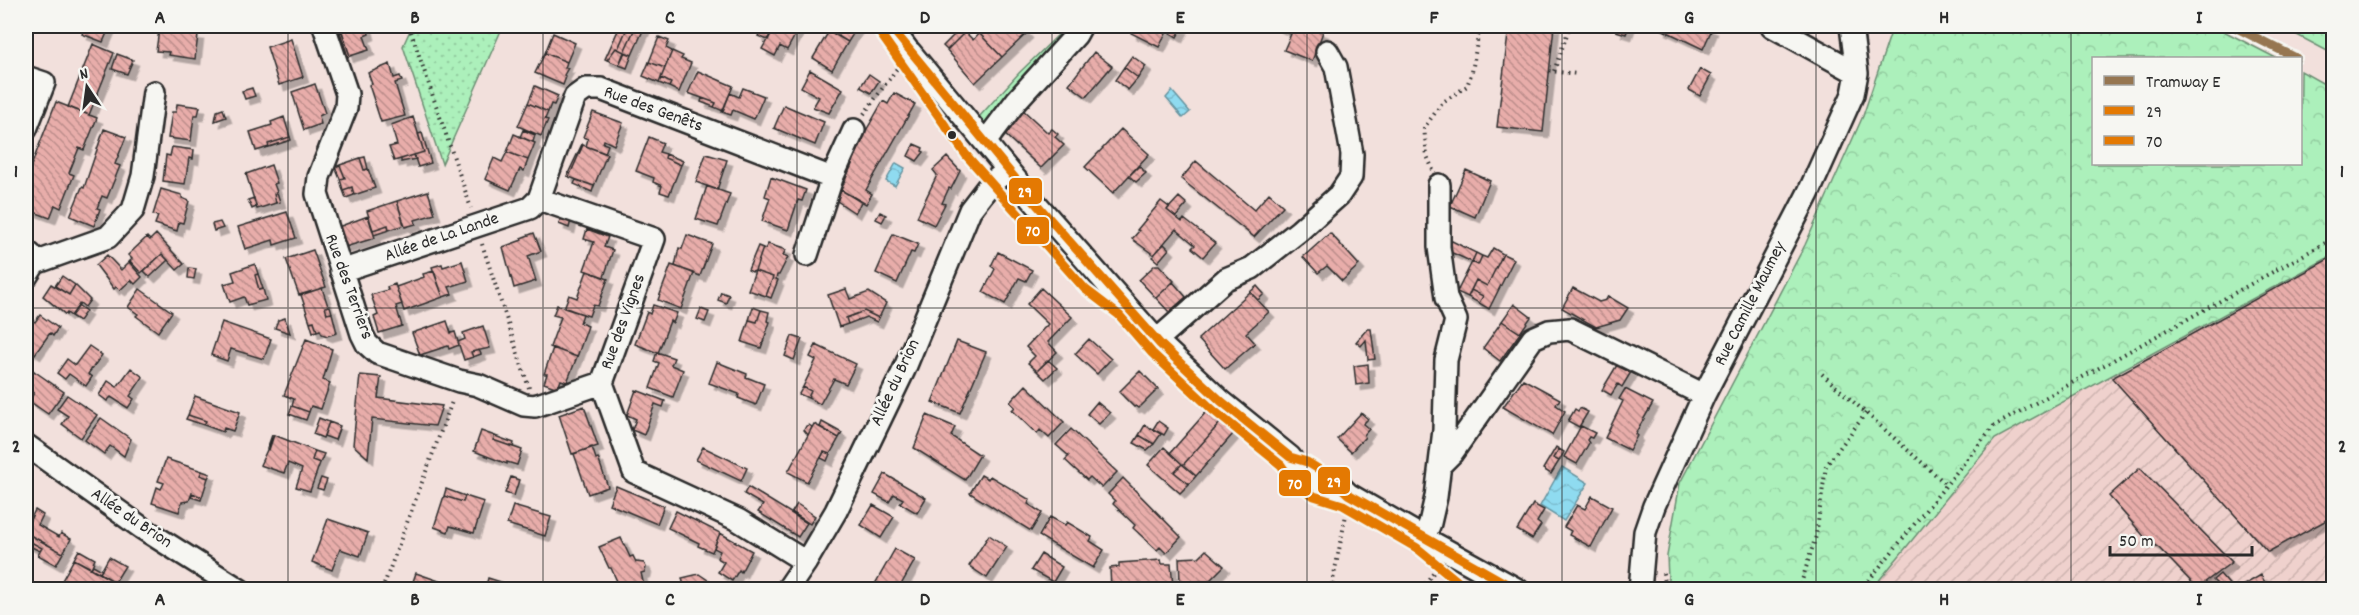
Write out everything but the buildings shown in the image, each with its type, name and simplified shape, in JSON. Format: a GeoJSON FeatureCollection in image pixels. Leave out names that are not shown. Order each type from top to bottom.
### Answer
{"type":"FeatureCollection","features":[{"type":"Feature","properties":{"kind":"street","name":"Rue des Terriers"},"geometry":{"type":"LineString","coordinates":[[324,26],[347,94],[346,108],[319,177],[317,194],[362,334],[372,349],[377,353],[459,381],[478,385],[524,405],[535,406],[602,383]]}},
{"type":"Feature","properties":{"kind":"street"},"geometry":{"type":"LineString","coordinates":[[890,26],[986,141],[1004,173]]}},
{"type":"Feature","properties":{"kind":"street"},"geometry":{"type":"LineString","coordinates":[[986,141],[1017,100],[1076,35],[1081,26]]}},
{"type":"Feature","properties":{"kind":"street"},"geometry":{"type":"LineString","coordinates":[[1772,26],[1857,73]]}},
{"type":"Feature","properties":{"kind":"street","name":"Rue Camille Maumey"},"geometry":{"type":"LineString","coordinates":[[1642,587],[1645,532],[1654,506],[1704,395],[1808,194],[1853,94],[1857,73],[1851,26]]}},
{"type":"Feature","properties":{"kind":"street"},"geometry":{"type":"LineString","coordinates":[[1157,340],[1226,279],[1252,268],[1299,231],[1339,195],[1351,177],[1352,154],[1336,67],[1327,51]]}},
{"type":"Feature","properties":{"kind":"street"},"geometry":{"type":"LineString","coordinates":[[910,52],[967,136],[1004,173],[1094,280],[1127,306],[1157,340],[1221,400],[1290,457],[1299,471],[1320,486],[1348,494],[1518,590]]}},
{"type":"Feature","properties":{"kind":"street"},"geometry":{"type":"LineString","coordinates":[[26,77],[44,83],[26,129]]}},
{"type":"Feature","properties":{"kind":"street","name":"Rue des Genêts"},"geometry":{"type":"LineString","coordinates":[[539,199],[575,97],[586,89],[601,89],[832,178]]}},
{"type":"Feature","properties":{"kind":"street"},"geometry":{"type":"LineString","coordinates":[[29,264],[108,237],[133,210],[143,176],[153,92]]}},
{"type":"Feature","properties":{"kind":"street"},"geometry":{"type":"LineString","coordinates":[[807,255],[832,178],[854,130]]}},
{"type":"Feature","properties":{"kind":"street","name":"Allée du Brion"},"geometry":{"type":"LineString","coordinates":[[786,590],[806,562],[836,511],[904,370],[970,210],[990,184],[1004,173]]}},
{"type":"Feature","properties":{"kind":"street"},"geometry":{"type":"LineString","coordinates":[[1424,538],[1430,523],[1440,465],[1444,430],[1446,360],[1456,320],[1446,298],[1439,248],[1439,185]]}},
{"type":"Feature","properties":{"kind":"street","name":"Allée de La Lande"},"geometry":{"type":"LineString","coordinates":[[341,272],[530,208],[539,199]]}},
{"type":"Feature","properties":{"kind":"street","name":"Rue des Vignes"},"geometry":{"type":"LineString","coordinates":[[539,199],[654,239],[602,383],[634,472],[738,520],[806,562]]}},
{"type":"Feature","properties":{"kind":"street"},"geometry":{"type":"LineString","coordinates":[[1440,465],[1452,453],[1533,338],[1549,331],[1570,329],[1704,395]]}},
{"type":"Feature","properties":{"kind":"street","name":"Allée du Brion"},"geometry":{"type":"LineString","coordinates":[[26,445],[142,528],[240,590]]}},
{"type":"Feature","properties":{"kind":"street"},"geometry":{"type":"LineString","coordinates":[[1424,538],[1462,571],[1491,590]]}},
{"type":"Feature","properties":{"kind":"path"},"geometry":{"type":"LineString","coordinates":[[1439,185],[1427,156],[1424,128],[1443,102],[1467,86],[1472,72],[1478,36],[1483,26]]}},
{"type":"Feature","properties":{"kind":"path"},"geometry":{"type":"LineString","coordinates":[[1570,26],[1551,71],[1578,74]]}},
{"type":"Feature","properties":{"kind":"path"},"geometry":{"type":"LineString","coordinates":[[854,130],[877,94],[910,52]]}},
{"type":"Feature","properties":{"kind":"path"},"geometry":{"type":"LineString","coordinates":[[1861,590],[1994,426],[2334,238]]}},
{"type":"Feature","properties":{"kind":"path"},"geometry":{"type":"LineString","coordinates":[[1822,374],[1946,484]]}},
{"type":"Feature","properties":{"kind":"path"},"geometry":{"type":"LineString","coordinates":[[382,590],[459,381]]}},
{"type":"Feature","properties":{"kind":"path"},"geometry":{"type":"LineString","coordinates":[[1798,590],[1816,536],[1826,466],[1866,413]]}},
{"type":"Feature","properties":{"kind":"path"},"geometry":{"type":"LineString","coordinates":[[1331,590],[1348,494]]}},
{"type":"Feature","properties":{"kind":"path"},"geometry":{"type":"LineString","coordinates":[[1425,590],[1426,583],[1444,556]]}},
{"type":"Feature","properties":{"kind":"shaded area"},"geometry":{"type":"Polygon","coordinates":[[[2333,255],[2333,589],[1872,590],[1995,439],[2333,255]]]}},
{"type":"Feature","properties":{"kind":"green space"},"geometry":{"type":"Polygon","coordinates":[[[412,26],[503,26],[442,164],[403,46],[412,26]]]}},
{"type":"Feature","properties":{"kind":"green space"},"geometry":{"type":"Polygon","coordinates":[[[1062,26],[1074,26],[986,125],[979,117],[1059,34],[1062,26]]]}},
{"type":"Feature","properties":{"kind":"green space"},"geometry":{"type":"Polygon","coordinates":[[[1893,26],[2214,26],[2274,57],[2092,57],[2092,165],[2302,165],[2302,72],[2333,89],[2333,255],[1995,439],[1872,589],[1674,589],[1668,578],[1667,556],[1680,483],[1805,245],[1863,116],[1893,26]]]}},
{"type":"Feature","properties":{"kind":"green space"},"geometry":{"type":"Polygon","coordinates":[[[2280,26],[2321,26],[2333,32],[2333,54],[2280,26]]]}},
{"type":"Feature","properties":{"kind":"water"},"geometry":{"type":"Polygon","coordinates":[[[1172,91],[1190,112],[1183,118],[1166,98],[1172,91]]]}},
{"type":"Feature","properties":{"kind":"water"},"geometry":{"type":"Polygon","coordinates":[[[896,163],[905,168],[895,186],[886,181],[896,163]]]}},
{"type":"Feature","properties":{"kind":"water"},"geometry":{"type":"Polygon","coordinates":[[[1562,467],[1588,483],[1564,521],[1540,506],[1562,467]]]}},
{"type":"Feature","properties":{"kind":"tram line","name":"E"},"geometry":{"type":"LineString","coordinates":[[2233,26],[2294,57]]}},
{"type":"Feature","properties":{"kind":"transit line","name":"29"},"geometry":{"type":"LineString","coordinates":[[890,26],[1032,199],[1160,344],[1221,401],[1290,457],[1307,462],[1328,475],[1348,494],[1517,590]]}},
{"type":"Feature","properties":{"kind":"transit line","name":"70"},"geometry":{"type":"LineString","coordinates":[[880,33],[966,155],[1085,289],[1119,315],[1152,353],[1213,410],[1281,465],[1292,481],[1314,496],[1343,505],[1417,548],[1468,590]]}}]}
